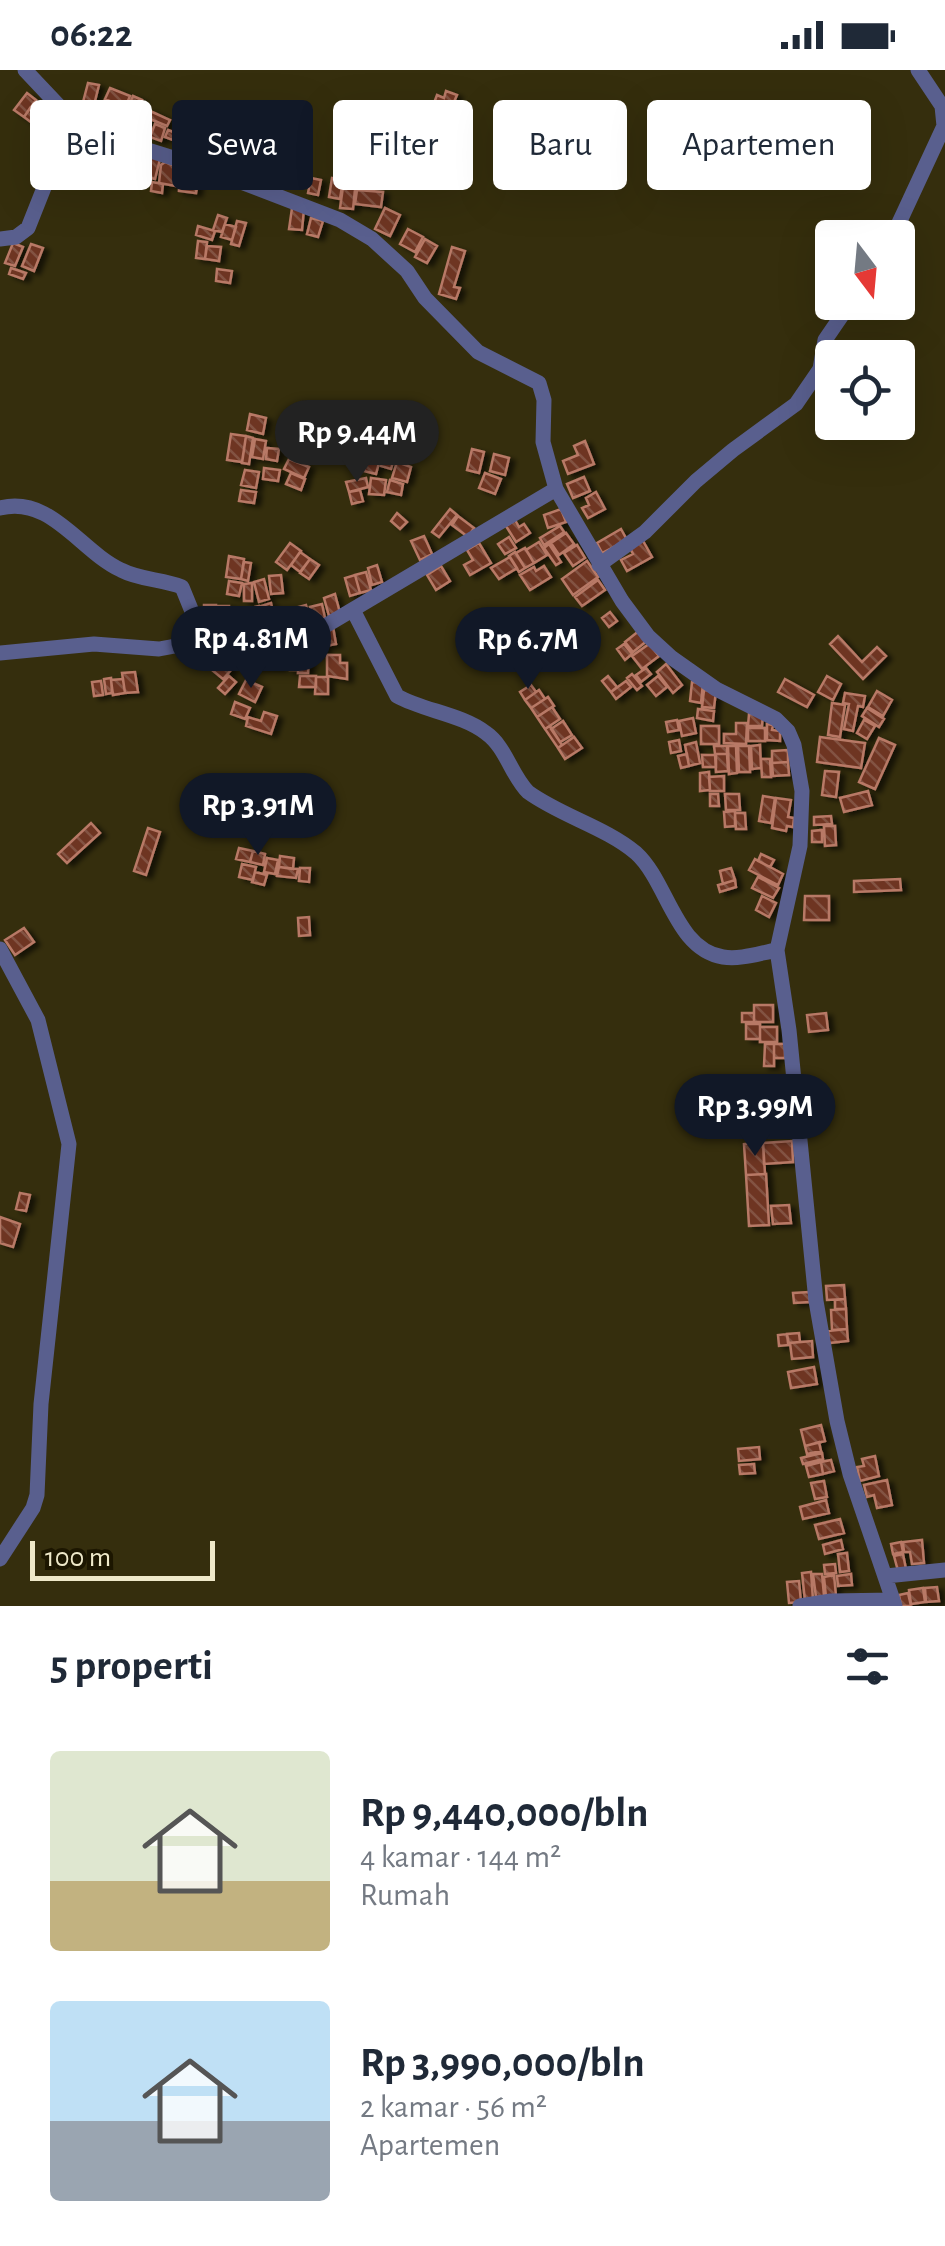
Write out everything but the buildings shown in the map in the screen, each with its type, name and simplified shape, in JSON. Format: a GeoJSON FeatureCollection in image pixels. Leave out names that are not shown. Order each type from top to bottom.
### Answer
{"type":"FeatureCollection","features":[{"type":"Feature","properties":{"kind":"street"},"geometry":{"type":"LineString","coordinates":[[25,70],[54,100]]}},
{"type":"Feature","properties":{"kind":"street"},"geometry":{"type":"LineString","coordinates":[[900,220],[944,126],[942,106],[918,70]]}},
{"type":"Feature","properties":{"kind":"street"},"geometry":{"type":"LineString","coordinates":[[152,152],[322,213],[372,239],[399,262],[424,298],[478,352],[539,383],[544,400],[543,442],[556,489],[600,565],[648,636],[716,688],[776,718],[788,731],[802,791],[800,846],[777,950],[826,1360],[850,1474],[894,1603],[831,1600],[800,1606]]}},
{"type":"Feature","properties":{"kind":"street"},"geometry":{"type":"LineString","coordinates":[[0,239],[16,237],[28,228],[43,190]]}},
{"type":"Feature","properties":{"kind":"street"},"geometry":{"type":"LineString","coordinates":[[600,565],[645,532],[708,470],[796,404],[820,369],[825,340],[839,320]]}},
{"type":"Feature","properties":{"kind":"street"},"geometry":{"type":"LineString","coordinates":[[0,653],[94,644],[159,648],[218,638],[280,645],[316,632],[556,489]]}},
{"type":"Feature","properties":{"kind":"street"},"geometry":{"type":"LineString","coordinates":[[0,508],[19,505],[42,512],[102,560],[121,570],[184,588],[204,642]]}},
{"type":"Feature","properties":{"kind":"street"},"geometry":{"type":"LineString","coordinates":[[352,610],[397,696],[484,731],[498,745],[528,792],[636,853],[652,871],[689,936],[702,949],[727,958],[777,950]]}},
{"type":"Feature","properties":{"kind":"street"},"geometry":{"type":"LineString","coordinates":[[0,949],[38,1020],[69,1144],[41,1404],[37,1495],[33,1508],[0,1559]]}},
{"type":"Feature","properties":{"kind":"street"},"geometry":{"type":"LineString","coordinates":[[886,1576],[945,1570]]}}]}
